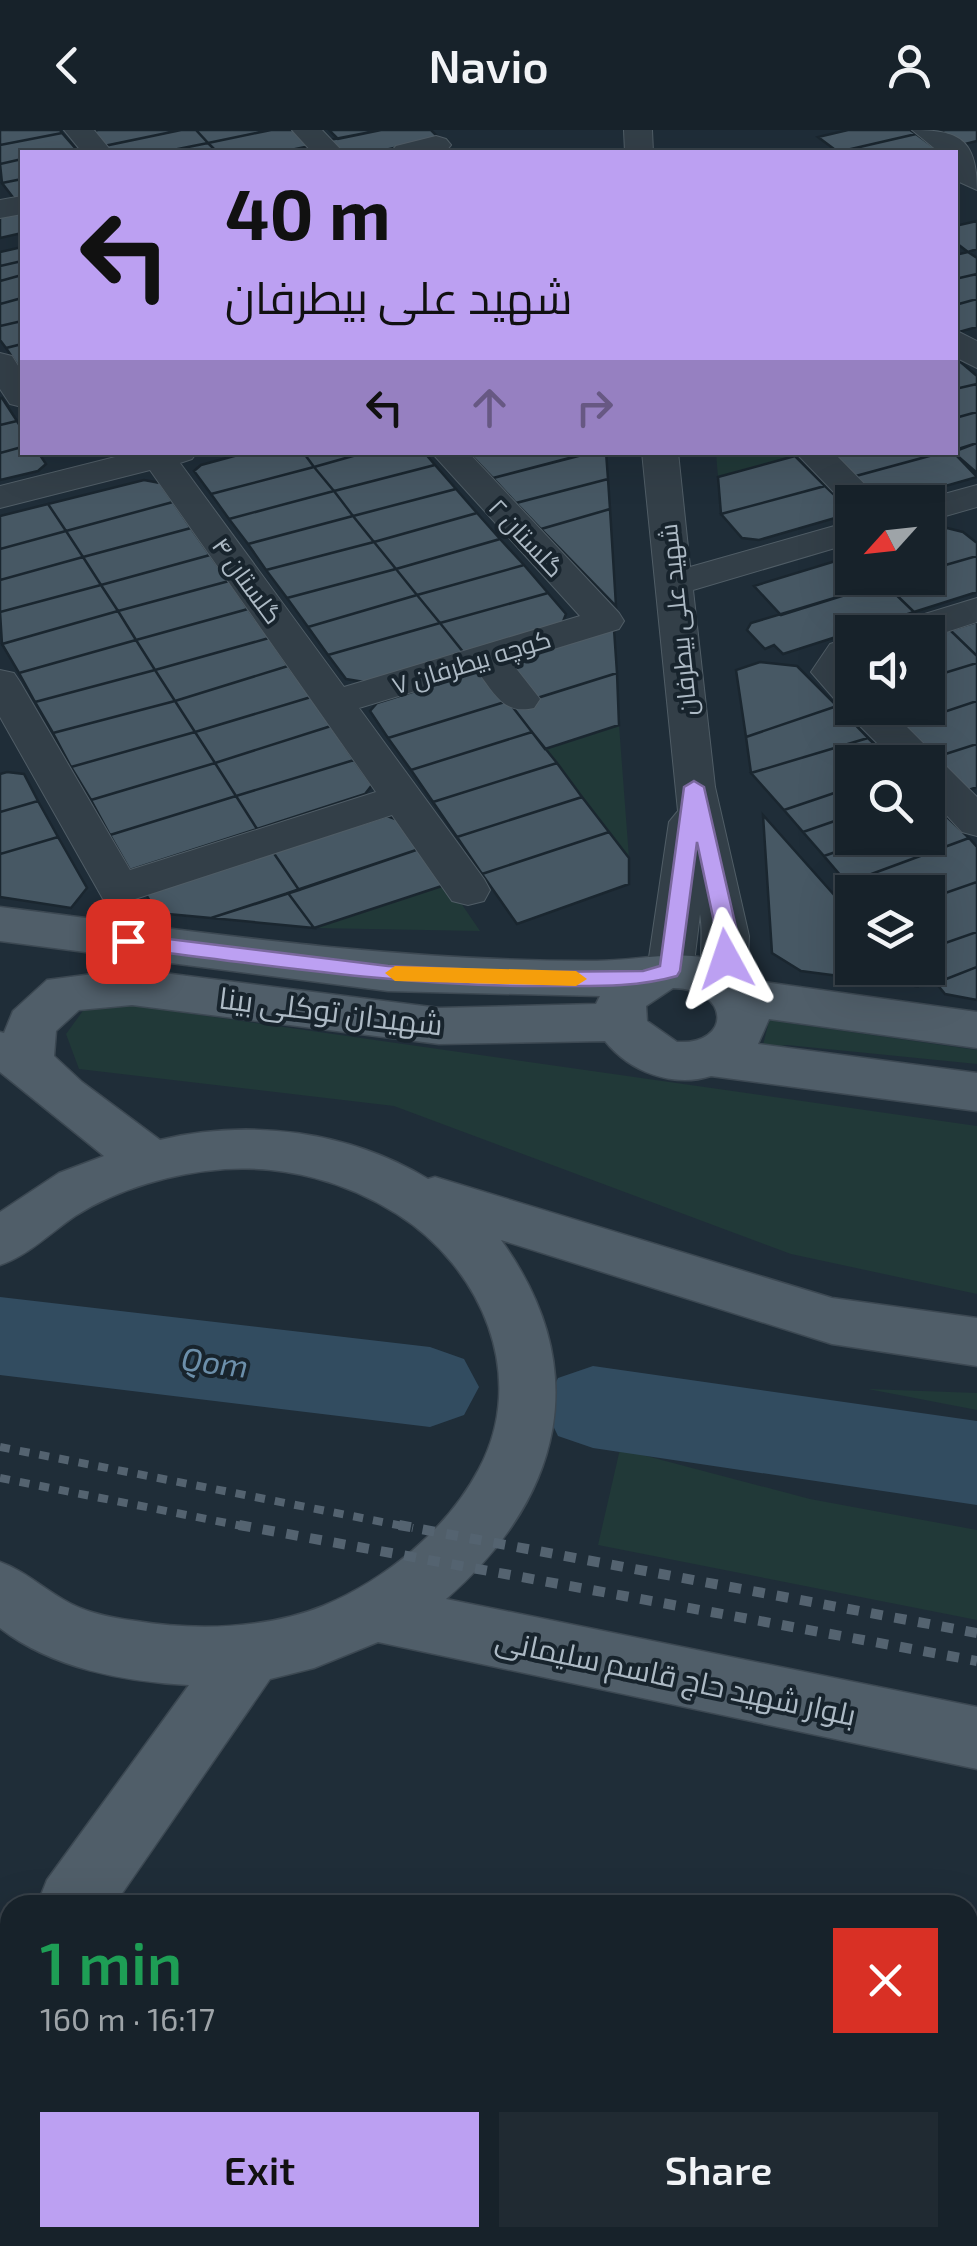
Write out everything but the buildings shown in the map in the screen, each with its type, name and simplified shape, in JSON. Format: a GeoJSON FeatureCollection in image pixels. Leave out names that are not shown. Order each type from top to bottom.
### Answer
{"type":"FeatureCollection","features":[{"type":"Feature","properties":{"kind":"main road","name":"شهیدان توکلی بینا"},"geometry":{"type":"LineString","coordinates":[[0,924],[388,973],[525,979],[644,990]]}},
{"type":"Feature","properties":{"kind":"main road"},"geometry":{"type":"LineString","coordinates":[[977,1030],[732,990],[702,973],[644,990],[630,1037],[655,1054],[688,1060],[710,1057],[977,1092]]}},
{"type":"Feature","properties":{"kind":"main road","name":"شهیدان توکلی بینا"},"geometry":{"type":"LineString","coordinates":[[14,1057],[32,1024],[65,993],[132,986],[439,1026],[644,990]]}},
{"type":"Feature","properties":{"kind":"main road"},"geometry":{"type":"LineString","coordinates":[[710,1057],[730,1047],[743,1032],[746,1014],[732,990]]}},
{"type":"Feature","properties":{"kind":"main road"},"geometry":{"type":"LineString","coordinates":[[14,1057],[150,1161]]}},
{"type":"Feature","properties":{"kind":"main road"},"geometry":{"type":"LineString","coordinates":[[0,1243],[63,1196],[150,1161],[240,1148],[330,1158],[409,1190],[832,1321],[977,1342]]}},
{"type":"Feature","properties":{"kind":"main road"},"geometry":{"type":"LineString","coordinates":[[0,1590],[47,1624],[144,1654],[249,1654],[314,1640],[375,1614],[457,1552],[510,1474],[528,1390],[516,1310],[474,1242],[409,1190]]}},
{"type":"Feature","properties":{"kind":"main road","name":"بلوار شهید حاج قاسم سلیمانی"},"geometry":{"type":"LineString","coordinates":[[375,1614],[977,1738]]}},
{"type":"Feature","properties":{"kind":"main road"},"geometry":{"type":"LineString","coordinates":[[79,1895],[249,1654]]}},
{"type":"Feature","properties":{"kind":"street"},"geometry":{"type":"LineString","coordinates":[[78,130],[95,150]]}},
{"type":"Feature","properties":{"kind":"street"},"geometry":{"type":"LineString","coordinates":[[306,130],[326,150]]}},
{"type":"Feature","properties":{"kind":"street"},"geometry":{"type":"LineString","coordinates":[[926,130],[954,150]]}},
{"type":"Feature","properties":{"kind":"street"},"geometry":{"type":"LineString","coordinates":[[415,150],[436,145]]}},
{"type":"Feature","properties":{"kind":"street"},"geometry":{"type":"LineString","coordinates":[[958,153],[973,174]]}},
{"type":"Feature","properties":{"kind":"street"},"geometry":{"type":"LineString","coordinates":[[0,363],[20,394]]}},
{"type":"Feature","properties":{"kind":"street"},"geometry":{"type":"LineString","coordinates":[[0,497],[68,465],[170,455]]}},
{"type":"Feature","properties":{"kind":"street","name":"گلستان ۴"},"geometry":{"type":"LineString","coordinates":[[170,455],[468,890]]}},
{"type":"Feature","properties":{"kind":"street","name":"گلستان ۲"},"geometry":{"type":"LineString","coordinates":[[451,455],[605,621]]}},
{"type":"Feature","properties":{"kind":"street","name":"شهید علی بیطرفان"},"geometry":{"type":"LineString","coordinates":[[660,455],[694,787],[728,936],[732,990]]}},
{"type":"Feature","properties":{"kind":"street"},"geometry":{"type":"LineString","coordinates":[[815,455],[846,485]]}},
{"type":"Feature","properties":{"kind":"street"},"geometry":{"type":"LineString","coordinates":[[672,584],[835,537]]}},
{"type":"Feature","properties":{"kind":"street"},"geometry":{"type":"LineString","coordinates":[[945,620],[977,610]]}},
{"type":"Feature","properties":{"kind":"street","name":"کوچه بیطرفان ۷"},"geometry":{"type":"LineString","coordinates":[[337,702],[605,621]]}},
{"type":"Feature","properties":{"kind":"street"},"geometry":{"type":"LineString","coordinates":[[486,657],[520,699]]}},
{"type":"Feature","properties":{"kind":"street"},"geometry":{"type":"LineString","coordinates":[[0,682],[18,755],[119,889],[404,797]]}},
{"type":"Feature","properties":{"kind":"street"},"geometry":{"type":"LineString","coordinates":[[882,725],[902,745]]}},
{"type":"Feature","properties":{"kind":"street","name":"شهید علی بیطرفان"},"geometry":{"type":"LineString","coordinates":[[644,990],[694,787]]}},
{"type":"Feature","properties":{"kind":"street"},"geometry":{"type":"LineString","coordinates":[[945,789],[977,822]]}},
{"type":"Feature","properties":{"kind":"green space"},"geometry":{"type":"Polygon","coordinates":[[[716,455],[795,456],[718,477],[716,455]]]}},
{"type":"Feature","properties":{"kind":"green space"},"geometry":{"type":"Polygon","coordinates":[[[619,725],[629,858],[545,749],[619,725]]]}},
{"type":"Feature","properties":{"kind":"green space"},"geometry":{"type":"Polygon","coordinates":[[[448,884],[480,931],[314,928],[448,884]]]}},
{"type":"Feature","properties":{"kind":"green space"},"geometry":{"type":"Polygon","coordinates":[[[130,1005],[977,1126],[977,1294],[791,1254],[394,1106],[79,1069],[66,1034],[85,1008],[130,1005]]]}},
{"type":"Feature","properties":{"kind":"green space"},"geometry":{"type":"Polygon","coordinates":[[[771,1013],[788,1023],[977,1050],[977,1064],[787,1045],[762,1049],[771,1013]]]}},
{"type":"Feature","properties":{"kind":"green space"},"geometry":{"type":"Polygon","coordinates":[[[868,1389],[977,1393],[977,1410],[868,1389]]]}},
{"type":"Feature","properties":{"kind":"green space"},"geometry":{"type":"Polygon","coordinates":[[[620,1449],[810,1499],[977,1530],[977,1620],[598,1545],[620,1449]]]}},
{"type":"Feature","properties":{"kind":"waterway","name":"Qom"},"geometry":{"type":"LineString","coordinates":[[0,1336],[430,1387]]}},
{"type":"Feature","properties":{"kind":"waterway","name":"Qom"},"geometry":{"type":"LineString","coordinates":[[593,1407],[977,1463]]}},
{"type":"Feature","properties":{"kind":"railway"},"geometry":{"type":"LineString","coordinates":[[0,1447],[413,1528]]}},
{"type":"Feature","properties":{"kind":"railway"},"geometry":{"type":"LineString","coordinates":[[0,1478],[252,1528]]}},
{"type":"Feature","properties":{"kind":"railway"},"geometry":{"type":"LineString","coordinates":[[239,1525],[977,1661]]}},
{"type":"Feature","properties":{"kind":"railway"},"geometry":{"type":"LineString","coordinates":[[399,1525],[977,1633]]}},
{"type":"Feature","properties":{"kind":"slow traffic"},"geometry":{"type":"LineString","coordinates":[[395,973],[576,979]]}},
{"type":"Feature","properties":{"kind":"route"},"geometry":{"type":"LineString","coordinates":[[128,941],[388,973],[525,979],[643,978],[670,971],[694,787],[728,936],[726,959]]}}]}
